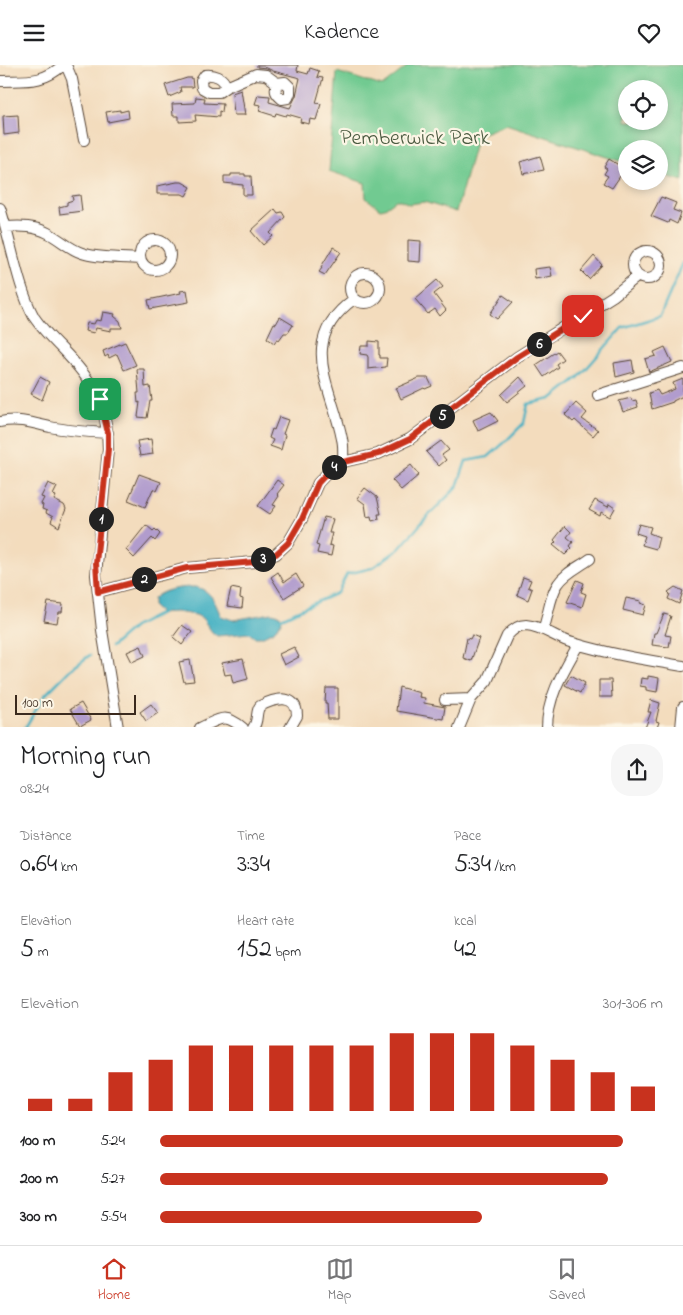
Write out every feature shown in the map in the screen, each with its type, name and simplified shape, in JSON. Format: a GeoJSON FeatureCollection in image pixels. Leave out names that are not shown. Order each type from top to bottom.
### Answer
{"type":"FeatureCollection","features":[{"type":"Feature","properties":{"kind":"street"},"geometry":{"type":"LineString","coordinates":[[0,81],[32,80],[47,77],[65,65],[72,79],[84,140]]}},
{"type":"Feature","properties":{"kind":"street"},"geometry":{"type":"LineString","coordinates":[[226,87],[254,70],[266,75],[277,83]]}},
{"type":"Feature","properties":{"kind":"street"},"geometry":{"type":"LineString","coordinates":[[0,208],[23,290],[30,308],[42,328],[80,368],[93,387],[100,399],[108,433],[106,474],[96,563],[98,592],[118,727]]}},
{"type":"Feature","properties":{"kind":"street"},"geometry":{"type":"LineString","coordinates":[[6,227],[19,226],[38,229],[48,233],[71,248],[88,254],[140,259]]}},
{"type":"Feature","properties":{"kind":"street"},"geometry":{"type":"LineString","coordinates":[[98,592],[187,568],[254,562],[276,554],[288,543],[306,511],[318,483],[332,468],[343,462],[378,454],[410,439],[517,357],[606,301],[638,276]]}},
{"type":"Feature","properties":{"kind":"street"},"geometry":{"type":"LineString","coordinates":[[343,462],[343,440],[329,396],[322,369],[321,356],[326,333],[331,321],[344,306],[354,299]]}},
{"type":"Feature","properties":{"kind":"street"},"geometry":{"type":"LineString","coordinates":[[598,395],[683,368]]}},
{"type":"Feature","properties":{"kind":"street"},"geometry":{"type":"LineString","coordinates":[[0,422],[16,420],[67,430],[108,433]]}},
{"type":"Feature","properties":{"kind":"street"},"geometry":{"type":"LineString","coordinates":[[543,630],[552,595],[558,583],[590,559]]}},
{"type":"Feature","properties":{"kind":"street"},"geometry":{"type":"LineString","coordinates":[[458,727],[471,699],[487,681],[507,636],[511,631],[520,626],[543,630],[592,649],[683,665]]}},
{"type":"Feature","properties":{"kind":"street"},"geometry":{"type":"LineString","coordinates":[[548,727],[551,701],[562,673],[578,645]]}},
{"type":"Feature","properties":{"kind":"street"},"geometry":{"type":"LineString","coordinates":[[253,727],[257,722],[258,708],[277,699],[289,701],[294,705],[296,717],[290,727]]}},
{"type":"Feature","properties":{"kind":"street"},"geometry":{"type":"LineString","coordinates":[[445,700],[471,699]]}},
{"type":"Feature","properties":{"kind":"street"},"geometry":{"type":"LineString","coordinates":[[681,727],[683,707]]}},
{"type":"Feature","properties":{"kind":"street"},"geometry":{"type":"LineString","coordinates":[[200,727],[223,718],[233,719],[242,727]]}},
{"type":"Feature","properties":{"kind":"green space","name":"Pemberwick Park"},"geometry":{"type":"Polygon","coordinates":[[[409,65],[683,65],[683,181],[668,177],[668,140],[618,140],[618,160],[506,124],[477,136],[456,212],[424,202],[409,204],[401,200],[396,200],[385,208],[380,209],[366,198],[365,183],[329,171],[337,72],[382,86],[409,65]]]}},
{"type":"Feature","properties":{"kind":"water"},"geometry":{"type":"Polygon","coordinates":[[[195,587],[209,594],[221,616],[233,620],[272,613],[280,615],[282,621],[274,631],[261,637],[254,637],[249,633],[217,636],[202,618],[196,615],[176,612],[160,613],[153,607],[153,599],[162,593],[178,588],[195,587]]]}},
{"type":"Feature","properties":{"kind":"building"},"geometry":{"type":"Polygon","coordinates":[[[257,65],[298,65],[297,71],[308,74],[310,68],[319,71],[317,77],[323,78],[316,103],[321,104],[316,120],[310,119],[309,124],[300,122],[301,118],[287,114],[286,116],[276,113],[275,116],[259,111],[261,105],[255,104],[258,95],[270,96],[269,102],[290,108],[296,96],[300,78],[267,68],[257,67],[257,65]]]}},
{"type":"Feature","properties":{"kind":"building"},"geometry":{"type":"Polygon","coordinates":[[[192,78],[193,87],[180,87],[181,92],[169,97],[165,85],[192,78]]]}},
{"type":"Feature","properties":{"kind":"building"},"geometry":{"type":"Polygon","coordinates":[[[241,90],[245,115],[234,115],[232,93],[241,90]]]}},
{"type":"Feature","properties":{"kind":"building"},"geometry":{"type":"Polygon","coordinates":[[[196,97],[205,98],[204,103],[223,104],[222,112],[219,111],[219,117],[195,115],[196,121],[179,122],[179,116],[173,116],[172,104],[195,103],[196,97]]]}},
{"type":"Feature","properties":{"kind":"building"},"geometry":{"type":"Polygon","coordinates":[[[120,110],[120,112],[128,110],[129,118],[108,122],[106,112],[120,110]]]}},
{"type":"Feature","properties":{"kind":"building"},"geometry":{"type":"Polygon","coordinates":[[[18,115],[19,133],[4,135],[3,116],[18,115]]]}},
{"type":"Feature","properties":{"kind":"building"},"geometry":{"type":"Polygon","coordinates":[[[540,156],[544,170],[523,174],[520,162],[540,156]]]}},
{"type":"Feature","properties":{"kind":"building"},"geometry":{"type":"Polygon","coordinates":[[[609,159],[618,165],[618,179],[612,188],[603,183],[608,176],[604,174],[607,169],[604,167],[609,159]]]}},
{"type":"Feature","properties":{"kind":"building"},"geometry":{"type":"Polygon","coordinates":[[[231,174],[251,176],[252,195],[243,195],[243,185],[224,183],[224,176],[231,176],[231,174]]]}},
{"type":"Feature","properties":{"kind":"building"},"geometry":{"type":"Polygon","coordinates":[[[182,182],[191,187],[186,196],[182,194],[157,194],[157,186],[182,182]]]}},
{"type":"Feature","properties":{"kind":"building"},"geometry":{"type":"Polygon","coordinates":[[[80,195],[82,211],[60,214],[59,207],[67,205],[67,202],[73,200],[72,196],[80,195]]]}},
{"type":"Feature","properties":{"kind":"building"},"geometry":{"type":"Polygon","coordinates":[[[661,197],[676,203],[673,210],[681,213],[677,224],[669,220],[668,223],[651,216],[661,197]]]}},
{"type":"Feature","properties":{"kind":"building"},"geometry":{"type":"Polygon","coordinates":[[[275,209],[278,213],[282,212],[285,217],[270,233],[273,236],[263,245],[251,231],[275,209]]]}},
{"type":"Feature","properties":{"kind":"building"},"geometry":{"type":"Polygon","coordinates":[[[408,240],[421,241],[420,262],[408,261],[408,240]]]}},
{"type":"Feature","properties":{"kind":"building"},"geometry":{"type":"Polygon","coordinates":[[[333,247],[341,252],[325,275],[319,272],[333,247]]]}},
{"type":"Feature","properties":{"kind":"building"},"geometry":{"type":"Polygon","coordinates":[[[594,256],[602,265],[589,279],[581,271],[594,256]]]}},
{"type":"Feature","properties":{"kind":"building"},"geometry":{"type":"Polygon","coordinates":[[[550,267],[552,276],[535,279],[534,269],[550,267]]]}},
{"type":"Feature","properties":{"kind":"building"},"geometry":{"type":"Polygon","coordinates":[[[437,280],[443,287],[434,294],[446,310],[440,316],[435,309],[428,314],[415,299],[437,280]]]}},
{"type":"Feature","properties":{"kind":"building"},"geometry":{"type":"Polygon","coordinates":[[[187,290],[189,302],[150,309],[148,300],[187,290]]]}},
{"type":"Feature","properties":{"kind":"building"},"geometry":{"type":"Polygon","coordinates":[[[503,295],[513,302],[497,319],[490,314],[503,295]]]}},
{"type":"Feature","properties":{"kind":"building"},"geometry":{"type":"Polygon","coordinates":[[[103,312],[115,314],[114,316],[120,321],[122,328],[111,328],[111,331],[96,328],[94,333],[85,331],[87,323],[94,324],[96,320],[101,321],[103,312]]]}},
{"type":"Feature","properties":{"kind":"building"},"geometry":{"type":"Polygon","coordinates":[[[280,317],[293,325],[288,333],[284,333],[274,343],[267,338],[274,323],[276,324],[280,317]]]}},
{"type":"Feature","properties":{"kind":"building"},"geometry":{"type":"Polygon","coordinates":[[[369,341],[379,342],[379,355],[380,358],[387,358],[386,367],[368,369],[367,355],[360,354],[361,346],[369,346],[369,341]]]}},
{"type":"Feature","properties":{"kind":"building"},"geometry":{"type":"Polygon","coordinates":[[[125,342],[136,365],[124,370],[117,354],[109,358],[108,355],[105,357],[103,351],[125,342]]]}},
{"type":"Feature","properties":{"kind":"building"},"geometry":{"type":"Polygon","coordinates":[[[665,347],[672,362],[649,372],[645,359],[656,356],[654,352],[665,347]]]}},
{"type":"Feature","properties":{"kind":"building"},"geometry":{"type":"Polygon","coordinates":[[[557,351],[563,359],[556,364],[558,367],[544,377],[536,365],[557,351]]]}},
{"type":"Feature","properties":{"kind":"building"},"geometry":{"type":"Polygon","coordinates":[[[632,360],[634,372],[616,377],[614,363],[632,360]]]}},
{"type":"Feature","properties":{"kind":"building"},"geometry":{"type":"Polygon","coordinates":[[[137,369],[144,369],[145,387],[150,386],[152,401],[150,401],[147,418],[138,417],[140,402],[138,403],[137,369]]]}},
{"type":"Feature","properties":{"kind":"building"},"geometry":{"type":"Polygon","coordinates":[[[40,377],[49,382],[42,400],[31,394],[40,377]]]}},
{"type":"Feature","properties":{"kind":"building"},"geometry":{"type":"Polygon","coordinates":[[[520,377],[527,386],[507,402],[501,395],[520,377]]]}},
{"type":"Feature","properties":{"kind":"building"},"geometry":{"type":"Polygon","coordinates":[[[419,378],[428,378],[432,386],[401,399],[396,388],[419,378]]]}},
{"type":"Feature","properties":{"kind":"building"},"geometry":{"type":"Polygon","coordinates":[[[683,379],[683,396],[673,402],[652,409],[649,393],[657,390],[660,395],[675,389],[673,383],[683,379]]]}},
{"type":"Feature","properties":{"kind":"building"},"geometry":{"type":"Polygon","coordinates":[[[631,398],[632,401],[636,400],[638,407],[623,412],[619,401],[631,398]]]}},
{"type":"Feature","properties":{"kind":"building"},"geometry":{"type":"Polygon","coordinates":[[[576,403],[587,413],[582,419],[598,430],[593,436],[575,420],[573,422],[565,415],[576,403]]]}},
{"type":"Feature","properties":{"kind":"building"},"geometry":{"type":"Polygon","coordinates":[[[491,412],[498,421],[478,431],[473,420],[491,412]]]}},
{"type":"Feature","properties":{"kind":"building"},"geometry":{"type":"Polygon","coordinates":[[[279,417],[288,420],[283,434],[285,435],[281,450],[270,446],[273,440],[269,438],[279,417]]]}},
{"type":"Feature","properties":{"kind":"building"},"geometry":{"type":"Polygon","coordinates":[[[151,439],[153,454],[140,456],[137,441],[151,439]]]}},
{"type":"Feature","properties":{"kind":"building"},"geometry":{"type":"Polygon","coordinates":[[[441,441],[449,450],[442,455],[446,460],[439,466],[426,452],[441,441]]]}},
{"type":"Feature","properties":{"kind":"building"},"geometry":{"type":"Polygon","coordinates":[[[411,465],[419,475],[401,490],[392,480],[411,465]]]}},
{"type":"Feature","properties":{"kind":"building"},"geometry":{"type":"Polygon","coordinates":[[[139,474],[161,482],[157,491],[153,489],[145,507],[128,500],[139,474]]]}},
{"type":"Feature","properties":{"kind":"building"},"geometry":{"type":"Polygon","coordinates":[[[277,480],[284,485],[277,494],[279,496],[273,505],[276,506],[270,514],[258,506],[277,480]]]}},
{"type":"Feature","properties":{"kind":"building"},"geometry":{"type":"Polygon","coordinates":[[[48,483],[57,487],[53,495],[56,496],[54,500],[64,505],[66,509],[59,527],[51,522],[53,517],[42,509],[43,505],[41,504],[44,498],[41,497],[48,483]]]}},
{"type":"Feature","properties":{"kind":"building"},"geometry":{"type":"Polygon","coordinates":[[[365,488],[377,497],[381,514],[378,514],[379,519],[372,521],[371,516],[367,517],[365,504],[357,498],[365,488]]]}},
{"type":"Feature","properties":{"kind":"building"},"geometry":{"type":"Polygon","coordinates":[[[595,500],[608,507],[609,504],[615,508],[610,517],[601,512],[600,516],[589,510],[595,500]]]}},
{"type":"Feature","properties":{"kind":"building"},"geometry":{"type":"Polygon","coordinates":[[[324,517],[333,519],[329,533],[332,533],[329,545],[333,546],[331,556],[317,553],[319,546],[316,545],[324,517]]]}},
{"type":"Feature","properties":{"kind":"building"},"geometry":{"type":"Polygon","coordinates":[[[639,524],[651,527],[649,533],[659,537],[656,549],[642,545],[645,536],[636,533],[639,524]]]}},
{"type":"Feature","properties":{"kind":"building"},"geometry":{"type":"Polygon","coordinates":[[[146,525],[153,531],[155,529],[160,534],[155,541],[152,538],[134,558],[126,550],[146,525]]]}},
{"type":"Feature","properties":{"kind":"building"},"geometry":{"type":"Polygon","coordinates":[[[565,526],[571,532],[567,537],[573,542],[570,546],[572,548],[565,555],[553,545],[556,542],[554,540],[565,526]]]}},
{"type":"Feature","properties":{"kind":"building"},"geometry":{"type":"Polygon","coordinates":[[[278,572],[284,582],[296,574],[303,586],[284,598],[271,577],[278,572]]]}},
{"type":"Feature","properties":{"kind":"building"},"geometry":{"type":"Polygon","coordinates":[[[523,577],[531,580],[528,587],[532,589],[528,600],[517,595],[523,577]]]}},
{"type":"Feature","properties":{"kind":"building"},"geometry":{"type":"Polygon","coordinates":[[[577,580],[584,583],[581,592],[586,594],[582,607],[567,602],[577,580]]]}},
{"type":"Feature","properties":{"kind":"building"},"geometry":{"type":"Polygon","coordinates":[[[675,587],[683,591],[679,604],[668,599],[670,594],[668,592],[675,587]]]}},
{"type":"Feature","properties":{"kind":"building"},"geometry":{"type":"Polygon","coordinates":[[[231,588],[241,590],[242,608],[227,606],[231,588]]]}},
{"type":"Feature","properties":{"kind":"building"},"geometry":{"type":"Polygon","coordinates":[[[626,598],[641,601],[640,603],[646,605],[643,615],[623,610],[626,598]]]}},
{"type":"Feature","properties":{"kind":"building"},"geometry":{"type":"Polygon","coordinates":[[[48,602],[63,604],[57,623],[44,621],[48,602]]]}},
{"type":"Feature","properties":{"kind":"building"},"geometry":{"type":"Polygon","coordinates":[[[664,614],[671,616],[665,635],[671,636],[669,647],[652,645],[654,633],[656,633],[664,614]]]}},
{"type":"Feature","properties":{"kind":"building"},"geometry":{"type":"Polygon","coordinates":[[[182,625],[192,632],[182,645],[173,637],[182,625]]]}},
{"type":"Feature","properties":{"kind":"building"},"geometry":{"type":"Polygon","coordinates":[[[472,635],[479,638],[471,661],[463,658],[467,638],[470,639],[472,635]]]}},
{"type":"Feature","properties":{"kind":"building"},"geometry":{"type":"Polygon","coordinates":[[[141,646],[145,656],[132,662],[127,652],[141,646]]]}},
{"type":"Feature","properties":{"kind":"building"},"geometry":{"type":"Polygon","coordinates":[[[294,647],[299,657],[284,665],[279,654],[294,647]]]}},
{"type":"Feature","properties":{"kind":"building"},"geometry":{"type":"Polygon","coordinates":[[[243,659],[248,679],[233,683],[231,674],[225,675],[222,663],[243,659]]]}},
{"type":"Feature","properties":{"kind":"building"},"geometry":{"type":"Polygon","coordinates":[[[190,660],[194,681],[184,682],[179,662],[190,660]]]}},
{"type":"Feature","properties":{"kind":"building"},"geometry":{"type":"Polygon","coordinates":[[[571,675],[585,683],[580,693],[565,685],[571,675]]]}},
{"type":"Feature","properties":{"kind":"building"},"geometry":{"type":"Polygon","coordinates":[[[648,676],[659,678],[657,692],[646,690],[646,687],[640,686],[641,678],[648,679],[648,676]]]}},
{"type":"Feature","properties":{"kind":"building"},"geometry":{"type":"Polygon","coordinates":[[[599,680],[611,680],[612,697],[599,697],[599,680]]]}},
{"type":"Feature","properties":{"kind":"building"},"geometry":{"type":"Polygon","coordinates":[[[399,687],[420,693],[419,697],[425,698],[424,703],[445,707],[443,719],[396,711],[399,687]]]}},
{"type":"Feature","properties":{"kind":"building"},"geometry":{"type":"Polygon","coordinates":[[[326,688],[338,688],[338,719],[328,719],[327,703],[325,703],[326,688]]]}},
{"type":"Feature","properties":{"kind":"building"},"geometry":{"type":"Polygon","coordinates":[[[651,700],[660,703],[656,721],[659,722],[657,727],[645,727],[651,712],[648,712],[651,700]]]}},
{"type":"Feature","properties":{"kind":"building"},"geometry":{"type":"Polygon","coordinates":[[[81,703],[91,720],[80,726],[70,709],[81,703]]]}},
{"type":"Feature","properties":{"kind":"building"},"geometry":{"type":"Polygon","coordinates":[[[151,704],[158,713],[146,721],[140,712],[151,704]]]}},
{"type":"Feature","properties":{"kind":"waterway"},"geometry":{"type":"LineString","coordinates":[[279,619],[337,593],[347,574],[372,568],[399,549],[425,519],[457,487],[466,461],[488,457],[524,423],[528,404],[551,399],[579,377],[622,328],[660,316],[683,263]]}},
{"type":"Feature","properties":{"kind":"waterway"},"geometry":{"type":"LineString","coordinates":[[111,647],[134,627],[161,613]]}},
{"type":"Feature","properties":{"kind":"waterway"},"geometry":{"type":"LineString","coordinates":[[26,727],[44,696],[69,671],[90,655]]}},
{"type":"Feature","properties":{"kind":"route"},"geometry":{"type":"LineString","coordinates":[[100,399],[108,433],[108,449],[96,563],[98,592],[187,568],[254,562],[276,554],[283,550],[288,543],[302,519],[318,483],[332,468],[343,462],[378,454],[410,439],[426,429],[517,357],[583,316]]}}]}
